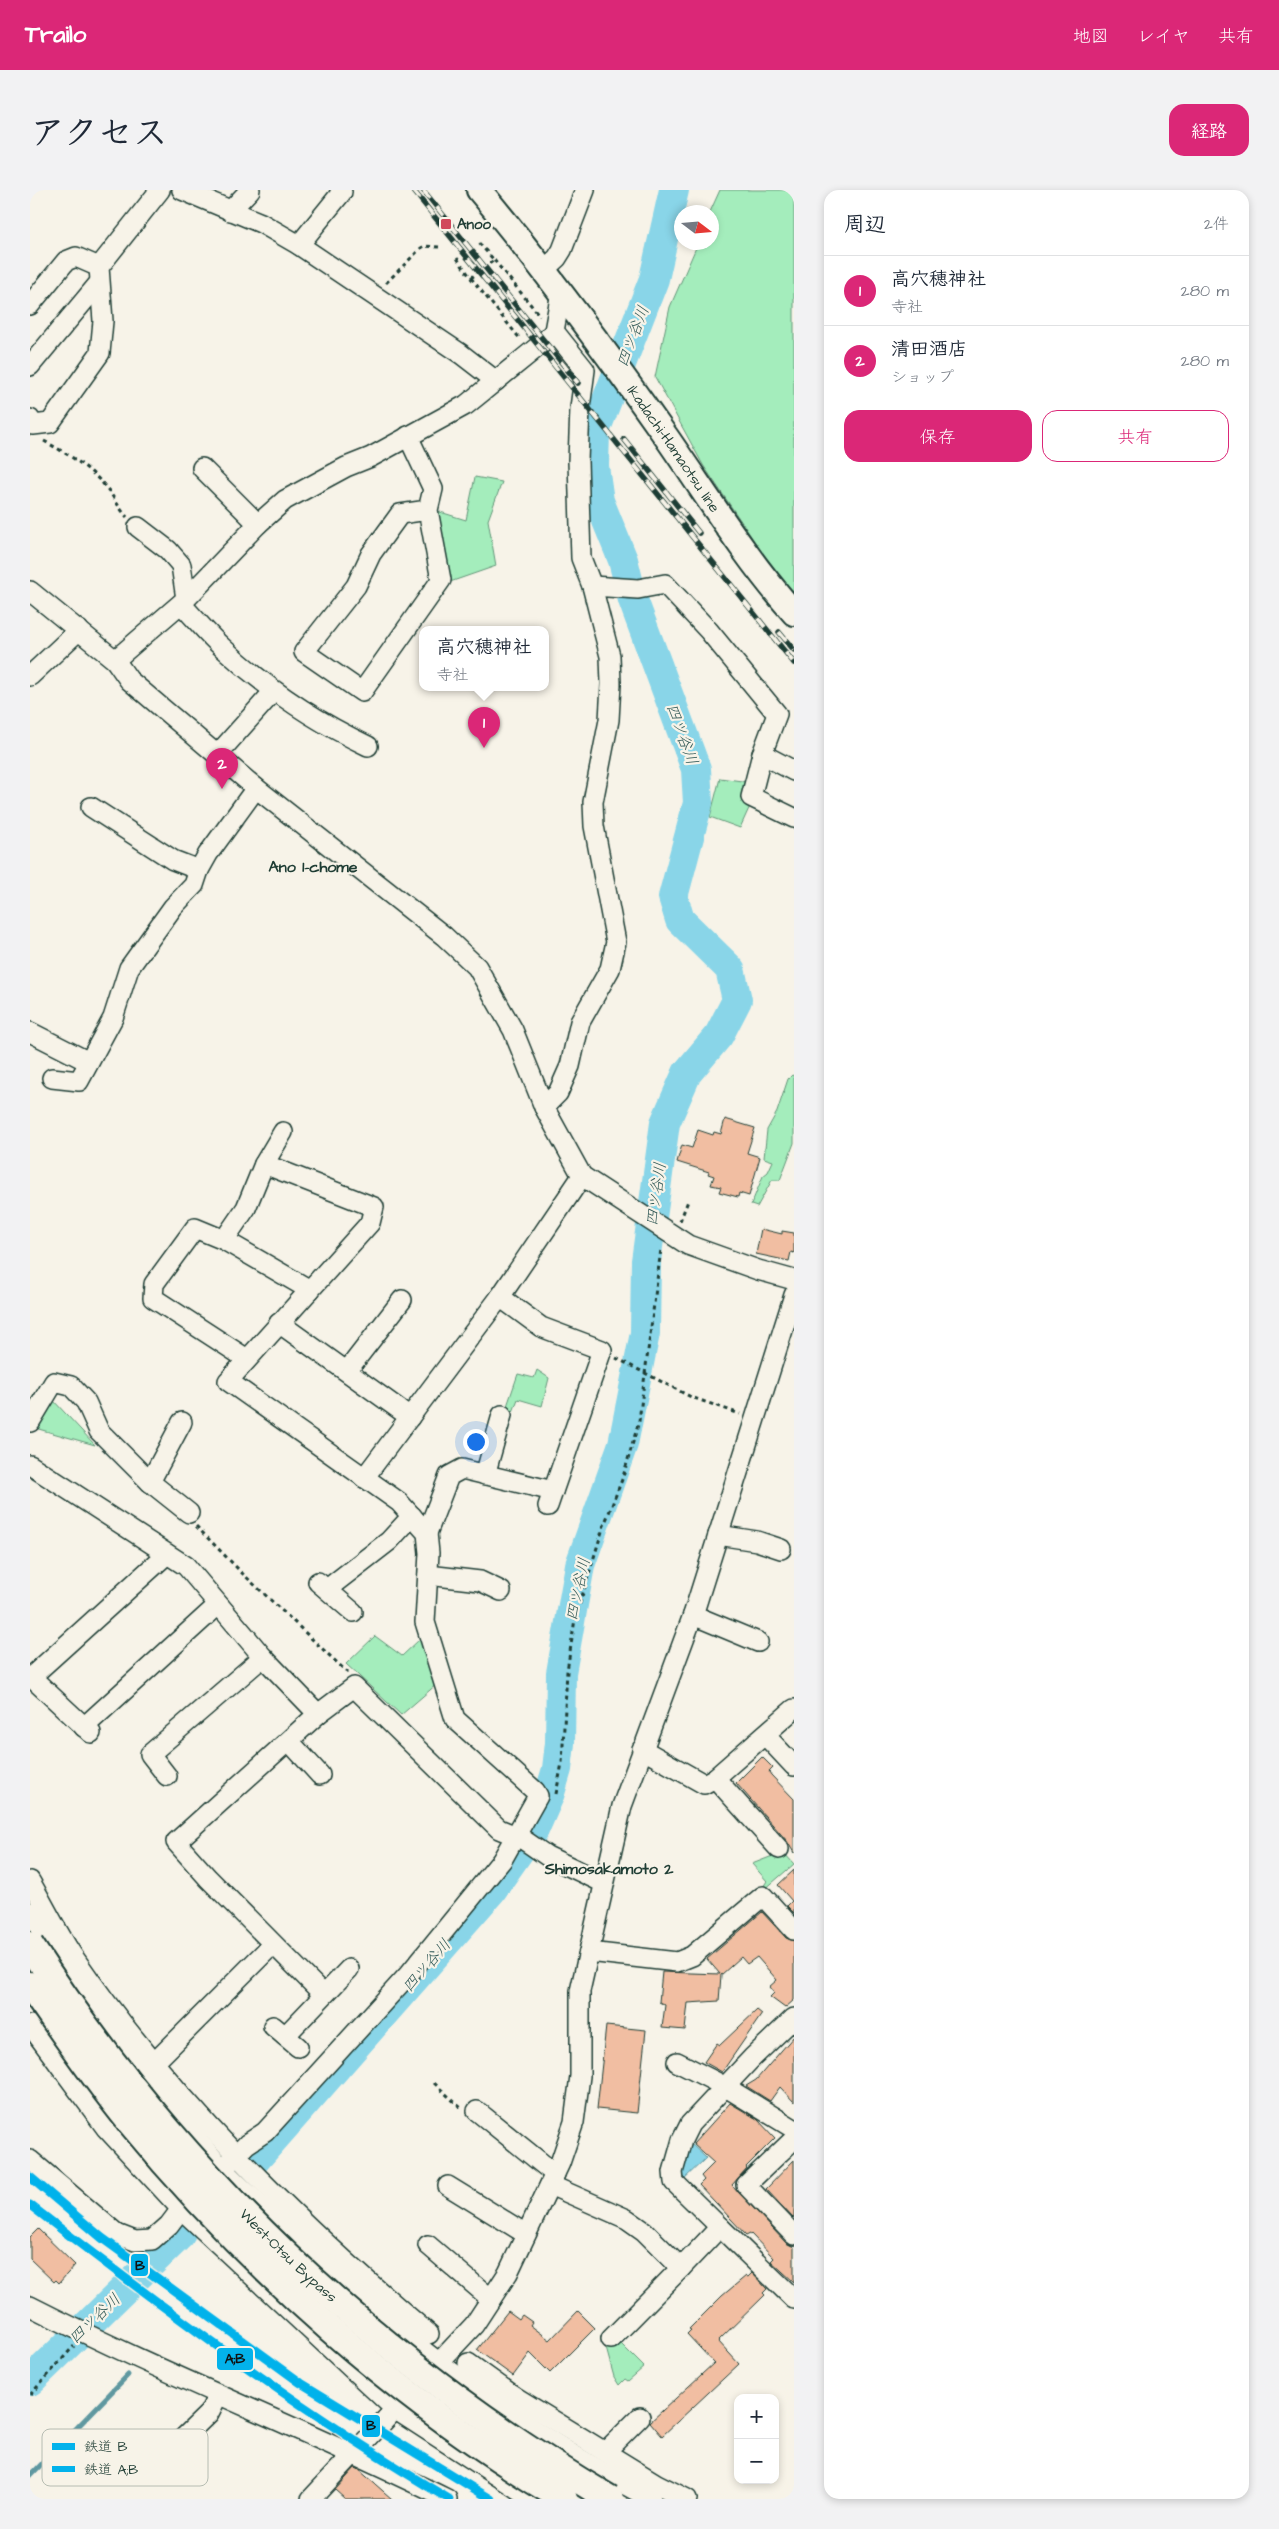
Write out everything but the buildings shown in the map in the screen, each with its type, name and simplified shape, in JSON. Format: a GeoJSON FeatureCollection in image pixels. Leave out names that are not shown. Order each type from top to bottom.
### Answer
{"type":"FeatureCollection","features":[{"type":"Feature","properties":{"kind":"highway","name":"West-Otsu Bypass"},"geometry":{"type":"LineString","coordinates":[[30,1945],[103,2048],[148,2106],[196,2162],[263,2233],[337,2304],[405,2361],[478,2415],[557,2468],[610,2499]]}},
{"type":"Feature","properties":{"kind":"highway","name":"West-Otsu Bypass"},"geometry":{"type":"LineString","coordinates":[[30,1985],[84,2063],[130,2122],[178,2178],[246,2249],[321,2321],[391,2380],[465,2435],[564,2499]]}},
{"type":"Feature","properties":{"kind":"main road","name":"Ikadachi-Hamaotsu line"},"geometry":{"type":"LineString","coordinates":[[479,190],[545,269],[606,351],[754,563],[794,613]]}},
{"type":"Feature","properties":{"kind":"street"},"geometry":{"type":"LineString","coordinates":[[30,366],[160,190]]}},
{"type":"Feature","properties":{"kind":"street"},"geometry":{"type":"LineString","coordinates":[[182,190],[261,223],[299,245],[461,354],[496,381]]}},
{"type":"Feature","properties":{"kind":"street"},"geometry":{"type":"LineString","coordinates":[[230,211],[250,190]]}},
{"type":"Feature","properties":{"kind":"street"},"geometry":{"type":"LineString","coordinates":[[299,245],[342,192],[340,190]]}},
{"type":"Feature","properties":{"kind":"street"},"geometry":{"type":"LineString","coordinates":[[545,269],[557,258],[562,250],[585,190]]}},
{"type":"Feature","properties":{"kind":"street"},"geometry":{"type":"LineString","coordinates":[[30,305],[66,262],[76,257],[99,275],[103,321],[100,353],[50,423],[35,422]]}},
{"type":"Feature","properties":{"kind":"street"},"geometry":{"type":"LineString","coordinates":[[115,660],[184,602],[258,524],[286,500],[466,405],[496,381],[554,332],[562,292]]}},
{"type":"Feature","properties":{"kind":"street"},"geometry":{"type":"LineString","coordinates":[[544,1107],[558,1093],[570,1066],[580,1022],[610,969],[616,942],[594,826],[593,802],[609,720],[611,684],[610,656],[592,586],[580,558],[578,516],[580,408],[585,370],[554,332]]}},
{"type":"Feature","properties":{"kind":"street"},"geometry":{"type":"LineString","coordinates":[[408,436],[433,489],[428,510],[441,580],[362,692],[304,652],[356,586],[371,554],[400,514],[428,510]]}},
{"type":"Feature","properties":{"kind":"street"},"geometry":{"type":"LineString","coordinates":[[202,468],[258,524]]}},
{"type":"Feature","properties":{"kind":"street"},"geometry":{"type":"LineString","coordinates":[[138,527],[168,550],[181,565],[184,602],[222,647],[274,691],[348,737],[368,746]]}},
{"type":"Feature","properties":{"kind":"street"},"geometry":{"type":"LineString","coordinates":[[592,586],[629,588],[665,584],[708,631],[776,714],[762,754],[751,797],[794,818]]}},
{"type":"Feature","properties":{"kind":"street"},"geometry":{"type":"LineString","coordinates":[[30,591],[115,660],[129,680],[256,788],[444,936],[477,967],[492,990],[513,1030],[544,1107],[582,1176],[642,1217],[688,1245],[758,1270],[794,1280]]}},
{"type":"Feature","properties":{"kind":"street"},"geometry":{"type":"LineString","coordinates":[[30,676],[79,630]]}},
{"type":"Feature","properties":{"kind":"street"},"geometry":{"type":"LineString","coordinates":[[217,755],[274,691]]}},
{"type":"Feature","properties":{"kind":"street"},"geometry":{"type":"LineString","coordinates":[[762,754],[794,771]]}},
{"type":"Feature","properties":{"kind":"street"},"geometry":{"type":"LineString","coordinates":[[52,1078],[79,1081],[113,1018],[129,968],[172,906],[194,885],[199,870],[208,854],[256,788]]}},
{"type":"Feature","properties":{"kind":"street"},"geometry":{"type":"LineString","coordinates":[[91,807],[172,860],[199,870]]}},
{"type":"Feature","properties":{"kind":"street"},"geometry":{"type":"LineString","coordinates":[[30,1032],[89,1062]]}},
{"type":"Feature","properties":{"kind":"street"},"geometry":{"type":"LineString","coordinates":[[224,1240],[246,1208],[264,1164],[283,1132]]}},
{"type":"Feature","properties":{"kind":"street"},"geometry":{"type":"LineString","coordinates":[[264,1164],[374,1207],[370,1223],[228,1381],[399,1502],[427,1533]]}},
{"type":"Feature","properties":{"kind":"street"},"geometry":{"type":"LineString","coordinates":[[364,1478],[500,1297],[582,1176]]}},
{"type":"Feature","properties":{"kind":"street"},"geometry":{"type":"LineString","coordinates":[[247,1359],[153,1298],[154,1284],[195,1228],[224,1240],[310,1290]]}},
{"type":"Feature","properties":{"kind":"street"},"geometry":{"type":"LineString","coordinates":[[311,2499],[474,2325],[508,2273],[553,2179],[574,2122],[580,2076],[580,1991],[622,1806],[693,1616],[794,1295]]}},
{"type":"Feature","properties":{"kind":"street"},"geometry":{"type":"LineString","coordinates":[[229,2162],[265,2132],[409,1974],[502,1860],[522,1839],[538,1796],[536,1791],[455,1719],[425,1622],[429,1553],[427,1533],[449,1476],[462,1469],[485,1475],[551,1499],[602,1350],[541,1327],[500,1297]]}},
{"type":"Feature","properties":{"kind":"street"},"geometry":{"type":"LineString","coordinates":[[347,1371],[402,1300]]}},
{"type":"Feature","properties":{"kind":"street"},"geometry":{"type":"LineString","coordinates":[[279,1323],[410,1416]]}},
{"type":"Feature","properties":{"kind":"street"},"geometry":{"type":"LineString","coordinates":[[30,1422],[54,1382],[71,1386],[86,1402],[99,1431],[150,1482],[189,1513]]}},
{"type":"Feature","properties":{"kind":"street"},"geometry":{"type":"LineString","coordinates":[[485,1475],[502,1415]]}},
{"type":"Feature","properties":{"kind":"street"},"geometry":{"type":"LineString","coordinates":[[150,1482],[182,1422]]}},
{"type":"Feature","properties":{"kind":"street"},"geometry":{"type":"LineString","coordinates":[[30,1465],[186,1566],[263,1657],[318,1714]]}},
{"type":"Feature","properties":{"kind":"street"},"geometry":{"type":"LineString","coordinates":[[353,1612],[322,1585],[389,1541],[412,1516]]}},
{"type":"Feature","properties":{"kind":"street"},"geometry":{"type":"LineString","coordinates":[[718,1535],[757,1541],[782,1549]]}},
{"type":"Feature","properties":{"kind":"street"},"geometry":{"type":"LineString","coordinates":[[167,1554],[30,1676],[88,1730],[218,1605]]}},
{"type":"Feature","properties":{"kind":"street"},"geometry":{"type":"LineString","coordinates":[[428,1576],[480,1581],[501,1591]]}},
{"type":"Feature","properties":{"kind":"street"},"geometry":{"type":"LineString","coordinates":[[693,1616],[758,1642]]}},
{"type":"Feature","properties":{"kind":"street"},"geometry":{"type":"LineString","coordinates":[[167,1776],[150,1754],[263,1657]]}},
{"type":"Feature","properties":{"kind":"street"},"geometry":{"type":"LineString","coordinates":[[323,1994],[272,1944],[176,1842],[318,1714],[354,1687],[499,1829],[522,1839],[547,1856],[604,1883]]}},
{"type":"Feature","properties":{"kind":"street"},"geometry":{"type":"LineString","coordinates":[[642,1749],[704,1784],[716,1778],[794,1709]]}},
{"type":"Feature","properties":{"kind":"street"},"geometry":{"type":"LineString","coordinates":[[765,1735],[794,1766]]}},
{"type":"Feature","properties":{"kind":"street"},"geometry":{"type":"LineString","coordinates":[[289,1740],[320,1775]]}},
{"type":"Feature","properties":{"kind":"street"},"geometry":{"type":"LineString","coordinates":[[716,1778],[779,1849]]}},
{"type":"Feature","properties":{"kind":"street"},"geometry":{"type":"LineString","coordinates":[[30,1880],[73,1955],[229,2162]]}},
{"type":"Feature","properties":{"kind":"street"},"geometry":{"type":"LineString","coordinates":[[589,1952],[677,1962],[692,1956],[763,1896],[794,1930]]}},
{"type":"Feature","properties":{"kind":"street"},"geometry":{"type":"LineString","coordinates":[[30,1912],[118,2040],[250,2183],[306,2250],[382,2307],[429,2334]]}},
{"type":"Feature","properties":{"kind":"street"},"geometry":{"type":"LineString","coordinates":[[155,2062],[272,1944]]}},
{"type":"Feature","properties":{"kind":"street"},"geometry":{"type":"LineString","coordinates":[[285,2036],[323,1994],[349,1969]]}},
{"type":"Feature","properties":{"kind":"street"},"geometry":{"type":"LineString","coordinates":[[794,2018],[724,2086],[690,2124],[682,2140],[673,2172],[674,2182],[794,2299]]}},
{"type":"Feature","properties":{"kind":"street"},"geometry":{"type":"LineString","coordinates":[[30,2026],[106,2128],[181,2209],[396,2410],[533,2499]]}},
{"type":"Feature","properties":{"kind":"street"},"geometry":{"type":"LineString","coordinates":[[677,2062],[724,2086],[794,2129]]}},
{"type":"Feature","properties":{"kind":"street"},"geometry":{"type":"LineString","coordinates":[[477,2110],[553,2179],[627,2219],[644,2231],[681,2268]]}},
{"type":"Feature","properties":{"kind":"street"},"geometry":{"type":"LineString","coordinates":[[794,2139],[746,2185],[794,2235]]}},
{"type":"Feature","properties":{"kind":"street"},"geometry":{"type":"LineString","coordinates":[[30,2160],[116,2234],[135,2241],[152,2240],[169,2225],[181,2209]]}},
{"type":"Feature","properties":{"kind":"street"},"geometry":{"type":"LineString","coordinates":[[448,2186],[526,2234]]}},
{"type":"Feature","properties":{"kind":"street"},"geometry":{"type":"LineString","coordinates":[[612,2339],[635,2324],[681,2268],[720,2227]]}},
{"type":"Feature","properties":{"kind":"street"},"geometry":{"type":"LineString","coordinates":[[428,2245],[491,2299]]}},
{"type":"Feature","properties":{"kind":"street"},"geometry":{"type":"LineString","coordinates":[[30,2306],[88,2337],[354,2454],[447,2499]]}},
{"type":"Feature","properties":{"kind":"street"},"geometry":{"type":"LineString","coordinates":[[382,2307],[438,2363],[605,2452],[687,2499]]}},
{"type":"Feature","properties":{"kind":"street"},"geometry":{"type":"LineString","coordinates":[[468,2363],[510,2403],[621,2483],[651,2499]]}},
{"type":"Feature","properties":{"kind":"street"},"geometry":{"type":"LineString","coordinates":[[193,2429],[209,2413],[218,2395]]}},
{"type":"Feature","properties":{"kind":"street"},"geometry":{"type":"LineString","coordinates":[[605,2452],[640,2417]]}},
{"type":"Feature","properties":{"kind":"path"},"geometry":{"type":"LineString","coordinates":[[478,242],[554,332]]}},
{"type":"Feature","properties":{"kind":"path"},"geometry":{"type":"LineString","coordinates":[[375,296],[420,248],[425,246],[440,247]]}},
{"type":"Feature","properties":{"kind":"path"},"geometry":{"type":"LineString","coordinates":[[457,258],[530,352]]}},
{"type":"Feature","properties":{"kind":"path"},"geometry":{"type":"LineString","coordinates":[[471,278],[494,260]]}},
{"type":"Feature","properties":{"kind":"path"},"geometry":{"type":"LineString","coordinates":[[35,422],[43,441],[79,463],[94,475],[105,486],[124,513],[138,527]]}},
{"type":"Feature","properties":{"kind":"path"},"geometry":{"type":"LineString","coordinates":[[685,1209],[688,1201]]}},
{"type":"Feature","properties":{"kind":"path"},"geometry":{"type":"LineString","coordinates":[[554,1800],[562,1763],[567,1671],[575,1619],[597,1546],[623,1477],[639,1420],[662,1229]]}},
{"type":"Feature","properties":{"kind":"path"},"geometry":{"type":"LineString","coordinates":[[633,1366],[691,1396],[754,1420]]}},
{"type":"Feature","properties":{"kind":"path"},"geometry":{"type":"LineString","coordinates":[[189,1513],[186,1516],[242,1573],[351,1677],[354,1687]]}},
{"type":"Feature","properties":{"kind":"path"},"geometry":{"type":"LineString","coordinates":[[434,2083],[469,2116],[477,2110]]}},
{"type":"Feature","properties":{"kind":"path"},"geometry":{"type":"LineString","coordinates":[[30,2395],[88,2337]]}},
{"type":"Feature","properties":{"kind":"green space"},"geometry":{"type":"Polygon","coordinates":[[[720,190],[794,190],[794,595],[784,585],[703,465],[655,377],[670,307],[695,250],[719,250],[719,205],[713,205],[720,190]]]}},
{"type":"Feature","properties":{"kind":"green space"},"geometry":{"type":"Polygon","coordinates":[[[475,477],[502,482],[488,520],[496,566],[450,582],[437,511],[466,520],[475,477]]]}},
{"type":"Feature","properties":{"kind":"green space"},"geometry":{"type":"Polygon","coordinates":[[[720,778],[749,782],[743,803],[750,806],[740,828],[710,817],[720,778]]]}},
{"type":"Feature","properties":{"kind":"green space"},"geometry":{"type":"Polygon","coordinates":[[[792,1075],[794,1076],[794,1143],[780,1180],[772,1180],[757,1207],[751,1205],[763,1176],[768,1172],[773,1161],[764,1158],[767,1130],[777,1112],[788,1079],[792,1075]]]}},
{"type":"Feature","properties":{"kind":"green space"},"geometry":{"type":"Polygon","coordinates":[[[537,1370],[549,1378],[542,1406],[518,1399],[513,1412],[506,1409],[518,1374],[534,1378],[537,1370]]]}},
{"type":"Feature","properties":{"kind":"green space"},"geometry":{"type":"Polygon","coordinates":[[[52,1399],[95,1445],[35,1428],[52,1399]]]}},
{"type":"Feature","properties":{"kind":"green space"},"geometry":{"type":"Polygon","coordinates":[[[375,1636],[402,1656],[420,1639],[437,1684],[401,1715],[346,1664],[375,1636]]]}},
{"type":"Feature","properties":{"kind":"green space"},"geometry":{"type":"Polygon","coordinates":[[[783,1852],[794,1864],[764,1890],[763,1887],[767,1881],[752,1864],[783,1852]]]}},
{"type":"Feature","properties":{"kind":"green space"},"geometry":{"type":"Polygon","coordinates":[[[603,2337],[619,2342],[644,2367],[628,2381],[625,2379],[619,2385],[614,2377],[603,2337]]]}},
{"type":"Feature","properties":{"kind":"water"},"geometry":{"type":"Polygon","coordinates":[[[688,2141],[706,2158],[682,2181],[679,2171],[688,2141]]]}},
{"type":"Feature","properties":{"kind":"waterway","name":"四ツ谷川"},"geometry":{"type":"LineString","coordinates":[[256,2159],[492,1890],[534,1830],[549,1796],[557,1769],[560,1743],[561,1673],[580,1565],[623,1444],[645,1333],[646,1261],[665,1123],[687,1073],[719,1035],[737,1000],[730,969],[680,920],[673,897],[698,803],[696,769],[633,600],[623,560],[599,501],[594,466],[595,431],[654,279],[674,190]]}},
{"type":"Feature","properties":{"kind":"waterway","name":"四ツ谷川"},"geometry":{"type":"LineString","coordinates":[[30,2381],[180,2235]]}},
{"type":"Feature","properties":{"kind":"waterway"},"geometry":{"type":"LineString","coordinates":[[76,2429],[128,2375]]}},
{"type":"Feature","properties":{"kind":"waterway"},"geometry":{"type":"LineString","coordinates":[[30,2476],[42,2464]]}},
{"type":"Feature","properties":{"kind":"railway"},"geometry":{"type":"LineString","coordinates":[[413,190],[794,663]]}},
{"type":"Feature","properties":{"kind":"railway"},"geometry":{"type":"LineString","coordinates":[[423,190],[578,383]]}},
{"type":"Feature","properties":{"kind":"railway"},"geometry":{"type":"LineString","coordinates":[[624,439],[699,533]]}},
{"type":"Feature","properties":{"kind":"railway"},"geometry":{"type":"LineString","coordinates":[[779,632],[794,650]]}},
{"type":"Feature","properties":{"kind":"rail line","name":"B"},"geometry":{"type":"LineString","coordinates":[[30,2177],[102,2238],[301,2383],[491,2499]]}},
{"type":"Feature","properties":{"kind":"rail line","name":"A;B"},"geometry":{"type":"LineString","coordinates":[[30,2205],[235,2359],[340,2431],[449,2499]]}},
{"type":"Feature","properties":{"kind":"place","name":"Anoo"},"geometry":{"type":"Point","coordinates":[446,224]}},
{"type":"Feature","properties":{"kind":"place","name":"高穴穂神社"},"geometry":{"type":"Point","coordinates":[484,748]}},
{"type":"Feature","properties":{"kind":"place","name":"清田酒店"},"geometry":{"type":"Point","coordinates":[222,789]}},
{"type":"Feature","properties":{"kind":"district","name":"Ano 1-chome"},"geometry":{"type":"Point","coordinates":[313,866]}},
{"type":"Feature","properties":{"kind":"district","name":"Shimosakamoto 2"},"geometry":{"type":"Point","coordinates":[609,1868]}}]}
